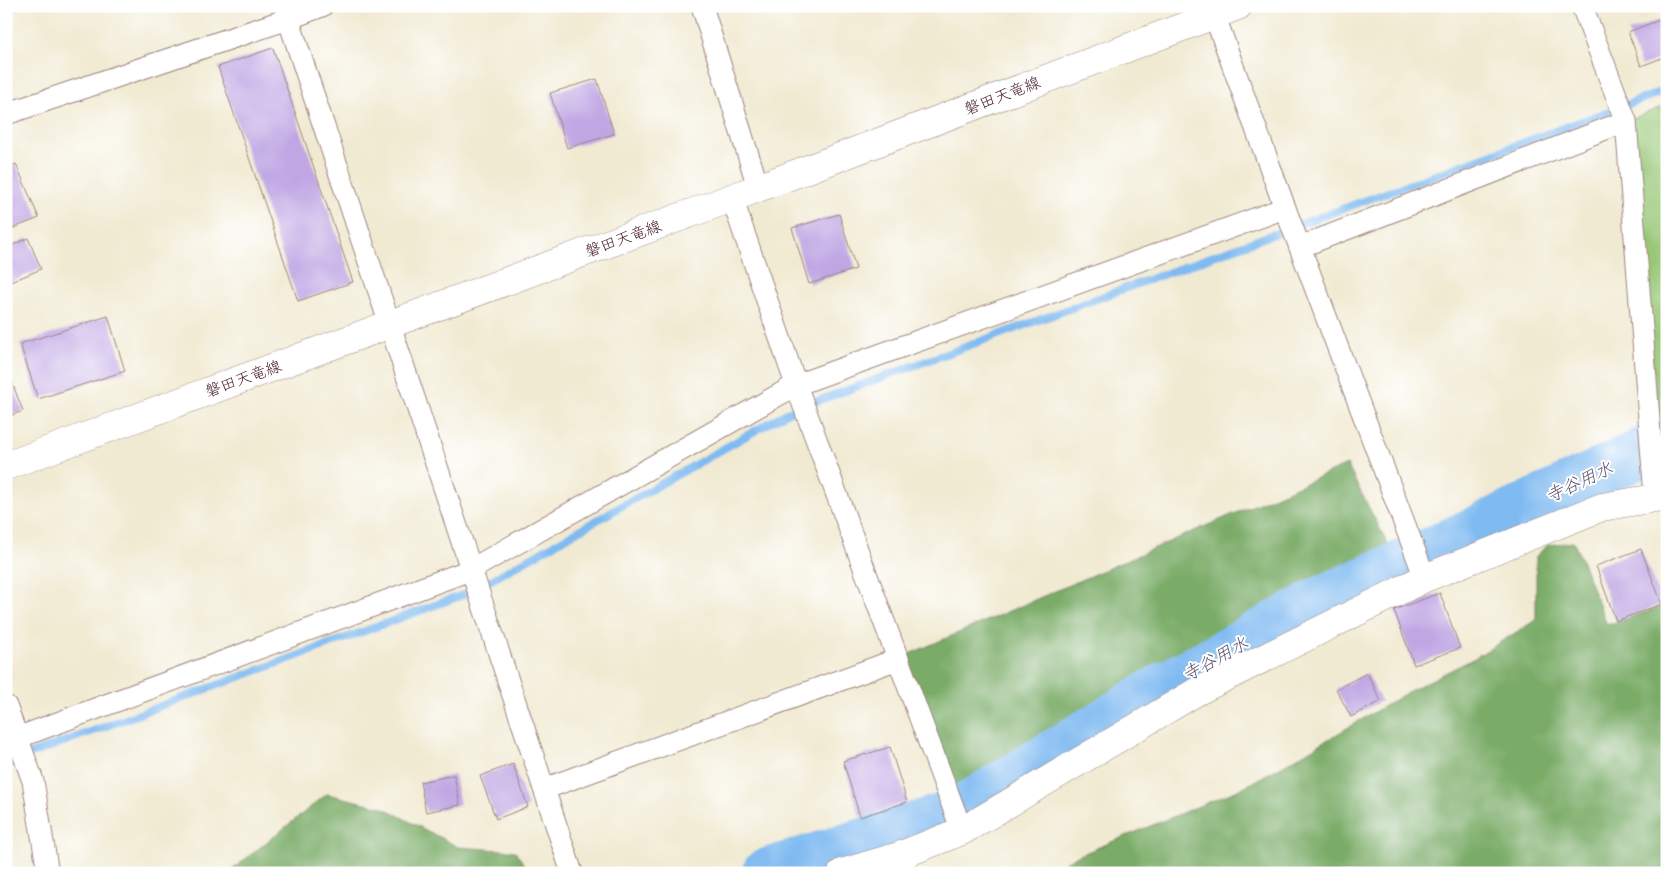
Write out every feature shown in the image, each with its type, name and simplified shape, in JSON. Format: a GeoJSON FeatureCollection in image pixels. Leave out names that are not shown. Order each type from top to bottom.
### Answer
{"type":"FeatureCollection","features":[{"type":"Feature","properties":{"kind":"main road","name":"磐田天竜線"},"geometry":{"type":"LineString","coordinates":[[6,466],[732,198],[1221,9]]}},
{"type":"Feature","properties":{"kind":"main road"},"geometry":{"type":"LineString","coordinates":[[842,873],[896,857],[962,831],[1196,692],[1425,578],[1602,507],[1661,496]]}},
{"type":"Feature","properties":{"kind":"street"},"geometry":{"type":"LineString","coordinates":[[6,114],[286,13],[322,6]]}},
{"type":"Feature","properties":{"kind":"street"},"geometry":{"type":"LineString","coordinates":[[702,6],[758,187]]}},
{"type":"Feature","properties":{"kind":"street"},"geometry":{"type":"LineString","coordinates":[[1582,6],[1626,121],[1658,428],[1661,496]]}},
{"type":"Feature","properties":{"kind":"street"},"geometry":{"type":"LineString","coordinates":[[1221,9],[1285,208],[1425,578]]}},
{"type":"Feature","properties":{"kind":"street"},"geometry":{"type":"LineString","coordinates":[[286,13],[572,873]]}},
{"type":"Feature","properties":{"kind":"street"},"geometry":{"type":"LineString","coordinates":[[1300,247],[1626,121]]}},
{"type":"Feature","properties":{"kind":"street"},"geometry":{"type":"LineString","coordinates":[[732,198],[796,385],[962,831]]}},
{"type":"Feature","properties":{"kind":"street"},"geometry":{"type":"LineString","coordinates":[[12,740],[470,570],[796,385],[1285,208]]}},
{"type":"Feature","properties":{"kind":"street"},"geometry":{"type":"LineString","coordinates":[[544,789],[898,660]]}},
{"type":"Feature","properties":{"kind":"street"},"geometry":{"type":"LineString","coordinates":[[6,706],[12,740],[33,781],[48,873]]}},
{"type":"Feature","properties":{"kind":"green space"},"geometry":{"type":"Polygon","coordinates":[[[1667,105],[1667,423],[1660,427],[1626,121],[1667,105]]]}},
{"type":"Feature","properties":{"kind":"green space"},"geometry":{"type":"Polygon","coordinates":[[[1347,465],[1399,566],[992,792],[947,791],[898,659],[1347,465]]]}},
{"type":"Feature","properties":{"kind":"green space"},"geometry":{"type":"Polygon","coordinates":[[[1574,542],[1607,625],[1667,605],[1667,873],[1043,873],[1075,857],[1238,790],[1300,756],[1413,689],[1473,659],[1536,620],[1536,556],[1548,545],[1574,542]]]}},
{"type":"Feature","properties":{"kind":"green space"},"geometry":{"type":"Polygon","coordinates":[[[327,794],[382,807],[458,847],[515,851],[530,873],[228,873],[327,794]]]}},
{"type":"Feature","properties":{"kind":"building"},"geometry":{"type":"Polygon","coordinates":[[[1659,20],[1667,40],[1667,56],[1641,66],[1628,32],[1659,20]]]}},
{"type":"Feature","properties":{"kind":"building"},"geometry":{"type":"Polygon","coordinates":[[[273,48],[353,282],[298,301],[218,67],[273,48]]]}},
{"type":"Feature","properties":{"kind":"building"},"geometry":{"type":"Polygon","coordinates":[[[597,79],[614,134],[567,148],[550,93],[597,79]]]}},
{"type":"Feature","properties":{"kind":"building"},"geometry":{"type":"Polygon","coordinates":[[[16,164],[39,218],[6,231],[6,168],[16,164]]]}},
{"type":"Feature","properties":{"kind":"building"},"geometry":{"type":"Polygon","coordinates":[[[839,214],[856,269],[809,284],[792,228],[839,214]]]}},
{"type":"Feature","properties":{"kind":"building"},"geometry":{"type":"Polygon","coordinates":[[[28,238],[41,269],[6,284],[6,248],[28,238]]]}},
{"type":"Feature","properties":{"kind":"building"},"geometry":{"type":"Polygon","coordinates":[[[108,316],[125,371],[38,399],[20,344],[108,316]]]}},
{"type":"Feature","properties":{"kind":"building"},"geometry":{"type":"Polygon","coordinates":[[[6,367],[23,411],[6,417],[6,367]]]}},
{"type":"Feature","properties":{"kind":"building"},"geometry":{"type":"Polygon","coordinates":[[[1641,549],[1662,604],[1616,621],[1596,566],[1641,549]]]}},
{"type":"Feature","properties":{"kind":"building"},"geometry":{"type":"Polygon","coordinates":[[[1440,593],[1460,648],[1414,665],[1394,610],[1440,593]]]}},
{"type":"Feature","properties":{"kind":"building"},"geometry":{"type":"Polygon","coordinates":[[[1367,673],[1381,701],[1351,717],[1336,689],[1367,673]]]}},
{"type":"Feature","properties":{"kind":"building"},"geometry":{"type":"Polygon","coordinates":[[[890,747],[907,802],[860,817],[843,761],[890,747]]]}},
{"type":"Feature","properties":{"kind":"building"},"geometry":{"type":"Polygon","coordinates":[[[513,764],[528,807],[496,819],[480,776],[513,764]]]}},
{"type":"Feature","properties":{"kind":"building"},"geometry":{"type":"Polygon","coordinates":[[[454,775],[460,805],[426,812],[420,782],[454,775]]]}},
{"type":"Feature","properties":{"kind":"waterway"},"geometry":{"type":"LineString","coordinates":[[6,763],[468,593],[790,411],[1667,90]]}},
{"type":"Feature","properties":{"kind":"waterway","name":"寺谷用水"},"geometry":{"type":"LineString","coordinates":[[766,873],[942,818],[973,803],[1155,692],[1322,600],[1426,554],[1667,441]]}}]}
